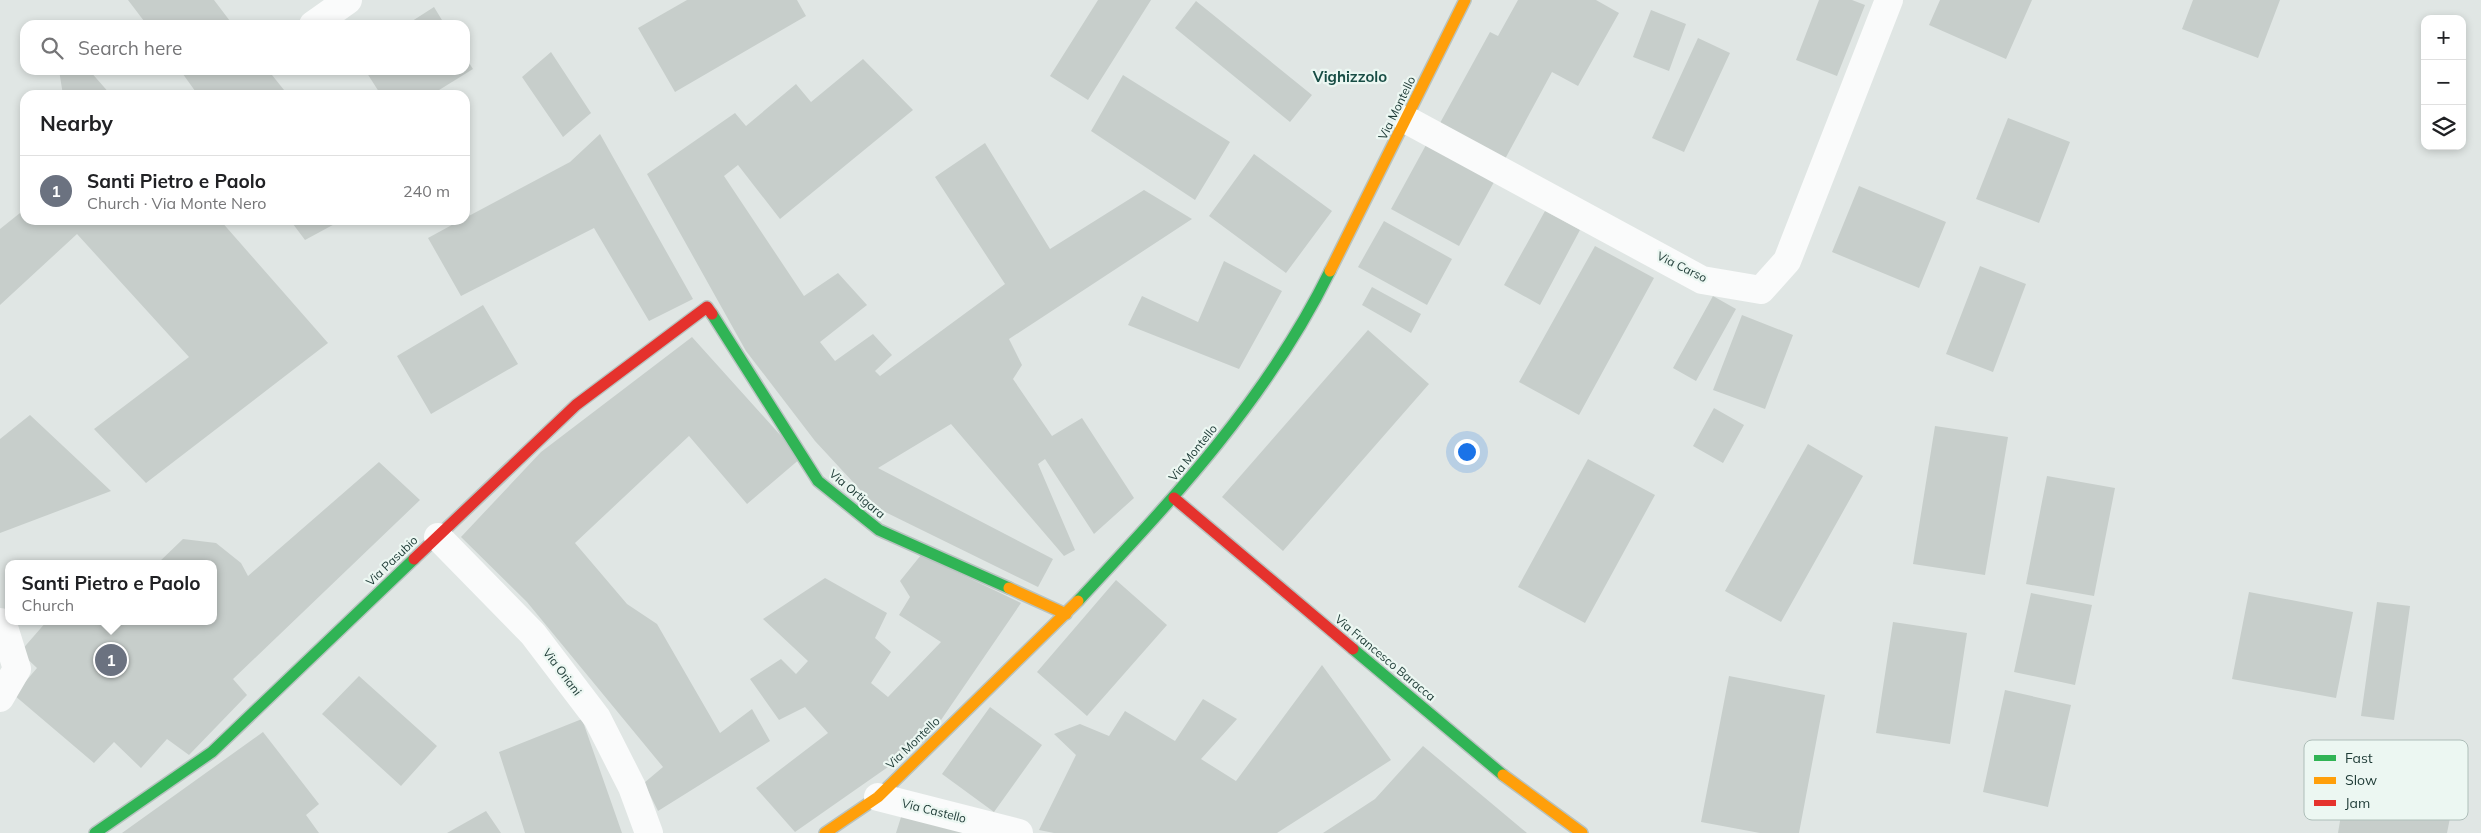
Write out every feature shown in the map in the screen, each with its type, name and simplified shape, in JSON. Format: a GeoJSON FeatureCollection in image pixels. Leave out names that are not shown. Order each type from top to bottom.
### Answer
{"type":"FeatureCollection","features":[{"type":"Feature","properties":{"kind":"street"},"geometry":{"type":"LineString","coordinates":[[320,20],[348,0]]}},
{"type":"Feature","properties":{"kind":"street","name":"Via Montello"},"geometry":{"type":"LineString","coordinates":[[825,833],[878,797],[1066,614],[1174,498],[1251,403],[1307,318],[1465,0]]}},
{"type":"Feature","properties":{"kind":"street","name":"Via Carso"},"geometry":{"type":"LineString","coordinates":[[1407,120],[1702,280],[1761,290],[1787,260],[1889,0]]}},
{"type":"Feature","properties":{"kind":"street","name":"Via Pasubio"},"geometry":{"type":"LineString","coordinates":[[95,833],[212,752],[576,405],[707,306]]}},
{"type":"Feature","properties":{"kind":"street","name":"Via Ortigara"},"geometry":{"type":"LineString","coordinates":[[707,306],[818,480],[879,530],[1066,614]]}},
{"type":"Feature","properties":{"kind":"street","name":"Via Francesco Baracca"},"geometry":{"type":"LineString","coordinates":[[1174,498],[1500,773],[1582,833]]}},
{"type":"Feature","properties":{"kind":"street","name":"Via Oriani"},"geometry":{"type":"LineString","coordinates":[[438,537],[533,634],[597,718],[632,787],[649,833]]}},
{"type":"Feature","properties":{"kind":"street"},"geometry":{"type":"LineString","coordinates":[[0,622],[3,624],[17,670],[0,698]]}},
{"type":"Feature","properties":{"kind":"street","name":"Via Castello"},"geometry":{"type":"LineString","coordinates":[[878,797],[1019,833]]}},
{"type":"Feature","properties":{"kind":"building"},"geometry":{"type":"Polygon","coordinates":[[[128,0],[214,0],[229,20],[143,20],[128,0]]]}},
{"type":"Feature","properties":{"kind":"building"},"geometry":{"type":"Polygon","coordinates":[[[687,0],[797,0],[806,16],[675,92],[638,28],[687,0]]]}},
{"type":"Feature","properties":{"kind":"building"},"geometry":{"type":"Polygon","coordinates":[[[1098,0],[1151,0],[1088,100],[1050,76],[1098,0]]]}},
{"type":"Feature","properties":{"kind":"building"},"geometry":{"type":"Polygon","coordinates":[[[1518,0],[1596,0],[1619,13],[1578,86],[1552,72],[1505,159],[1440,123],[1490,32],[1498,36],[1518,0]]]}},
{"type":"Feature","properties":{"kind":"building"},"geometry":{"type":"Polygon","coordinates":[[[1819,0],[1852,0],[1865,5],[1837,76],[1796,60],[1819,0]]]}},
{"type":"Feature","properties":{"kind":"building"},"geometry":{"type":"Polygon","coordinates":[[[1940,0],[2032,0],[2006,59],[1929,25],[1940,0]]]}},
{"type":"Feature","properties":{"kind":"building"},"geometry":{"type":"Polygon","coordinates":[[[2193,0],[2280,0],[2258,58],[2182,29],[2193,0]]]}},
{"type":"Feature","properties":{"kind":"building"},"geometry":{"type":"Polygon","coordinates":[[[1196,1],[1312,95],[1290,122],[1175,28],[1196,1]]]}},
{"type":"Feature","properties":{"kind":"building"},"geometry":{"type":"Polygon","coordinates":[[[434,7],[442,20],[414,20],[434,7]]]}},
{"type":"Feature","properties":{"kind":"building"},"geometry":{"type":"Polygon","coordinates":[[[1651,10],[1686,24],[1669,71],[1633,57],[1651,10]]]}},
{"type":"Feature","properties":{"kind":"building"},"geometry":{"type":"Polygon","coordinates":[[[1698,38],[1730,53],[1684,152],[1652,138],[1698,38]]]}},
{"type":"Feature","properties":{"kind":"building"},"geometry":{"type":"Polygon","coordinates":[[[551,52],[591,113],[563,137],[522,77],[551,52]]]}},
{"type":"Feature","properties":{"kind":"building"},"geometry":{"type":"Polygon","coordinates":[[[863,59],[913,110],[780,219],[738,165],[724,176],[804,296],[838,273],[867,305],[820,342],[835,361],[873,334],[892,355],[875,371],[880,376],[1005,284],[935,177],[985,143],[1050,249],[1144,190],[1192,219],[1009,339],[1022,365],[1013,379],[1052,436],[1082,418],[1134,498],[1094,534],[1045,459],[1038,464],[1075,550],[1064,556],[951,424],[878,468],[1053,559],[1038,587],[877,508],[815,441],[746,351],[647,174],[735,113],[746,126],[796,84],[811,102],[863,59]]]}},
{"type":"Feature","properties":{"kind":"building"},"geometry":{"type":"Polygon","coordinates":[[[60,75],[93,75],[107,90],[62,90],[60,75]]]}},
{"type":"Feature","properties":{"kind":"building"},"geometry":{"type":"Polygon","coordinates":[[[184,75],[272,75],[284,90],[194,90],[184,75]]]}},
{"type":"Feature","properties":{"kind":"building"},"geometry":{"type":"Polygon","coordinates":[[[368,75],[463,75],[439,90],[378,90],[368,75]]]}},
{"type":"Feature","properties":{"kind":"building"},"geometry":{"type":"Polygon","coordinates":[[[1123,75],[1230,142],[1195,200],[1091,131],[1123,75]]]}},
{"type":"Feature","properties":{"kind":"building"},"geometry":{"type":"Polygon","coordinates":[[[2008,118],[2070,142],[2039,223],[1976,199],[2008,118]]]}},
{"type":"Feature","properties":{"kind":"building"},"geometry":{"type":"Polygon","coordinates":[[[600,134],[693,299],[649,321],[594,228],[461,296],[428,238],[452,225],[470,225],[470,215],[570,162],[600,134]]]}},
{"type":"Feature","properties":{"kind":"building"},"geometry":{"type":"Polygon","coordinates":[[[1426,145],[1494,182],[1459,246],[1391,209],[1426,145]]]}},
{"type":"Feature","properties":{"kind":"building"},"geometry":{"type":"Polygon","coordinates":[[[1254,154],[1332,211],[1286,273],[1209,216],[1254,154]]]}},
{"type":"Feature","properties":{"kind":"building"},"geometry":{"type":"Polygon","coordinates":[[[1859,186],[1946,222],[1919,288],[1832,252],[1859,186]]]}},
{"type":"Feature","properties":{"kind":"building"},"geometry":{"type":"Polygon","coordinates":[[[1545,211],[1580,230],[1540,305],[1504,285],[1545,211]]]}},
{"type":"Feature","properties":{"kind":"building"},"geometry":{"type":"Polygon","coordinates":[[[20,213],[20,225],[224,225],[328,343],[146,483],[94,429],[189,357],[77,234],[0,305],[0,229],[20,213]]]}},
{"type":"Feature","properties":{"kind":"building"},"geometry":{"type":"Polygon","coordinates":[[[1384,221],[1452,259],[1427,305],[1358,267],[1384,221]]]}},
{"type":"Feature","properties":{"kind":"building"},"geometry":{"type":"Polygon","coordinates":[[[294,225],[333,225],[305,240],[294,225]]]}},
{"type":"Feature","properties":{"kind":"building"},"geometry":{"type":"Polygon","coordinates":[[[1595,246],[1654,278],[1579,415],[1519,382],[1595,246]]]}},
{"type":"Feature","properties":{"kind":"building"},"geometry":{"type":"Polygon","coordinates":[[[1224,261],[1282,291],[1239,369],[1128,325],[1142,296],[1198,322],[1224,261]]]}},
{"type":"Feature","properties":{"kind":"building"},"geometry":{"type":"Polygon","coordinates":[[[1980,266],[2026,284],[1993,372],[1946,354],[1980,266]]]}},
{"type":"Feature","properties":{"kind":"building"},"geometry":{"type":"Polygon","coordinates":[[[1372,287],[1421,314],[1411,333],[1362,305],[1372,287]]]}},
{"type":"Feature","properties":{"kind":"building"},"geometry":{"type":"Polygon","coordinates":[[[1713,296],[1736,309],[1696,381],[1673,368],[1713,296]]]}},
{"type":"Feature","properties":{"kind":"building"},"geometry":{"type":"Polygon","coordinates":[[[483,305],[518,364],[431,414],[397,356],[483,305]]]}},
{"type":"Feature","properties":{"kind":"building"},"geometry":{"type":"Polygon","coordinates":[[[1742,315],[1793,335],[1765,409],[1713,390],[1742,315]]]}},
{"type":"Feature","properties":{"kind":"building"},"geometry":{"type":"Polygon","coordinates":[[[1368,330],[1429,384],[1283,551],[1222,497],[1368,330]]]}},
{"type":"Feature","properties":{"kind":"building"},"geometry":{"type":"Polygon","coordinates":[[[692,337],[801,458],[747,504],[689,436],[575,543],[627,604],[657,624],[720,733],[752,709],[770,741],[658,811],[644,783],[663,767],[527,602],[461,537],[541,452],[692,337]]]}},
{"type":"Feature","properties":{"kind":"building"},"geometry":{"type":"Polygon","coordinates":[[[1714,408],[1744,425],[1723,463],[1693,446],[1714,408]]]}},
{"type":"Feature","properties":{"kind":"building"},"geometry":{"type":"Polygon","coordinates":[[[30,415],[111,491],[0,533],[0,439],[30,415]]]}},
{"type":"Feature","properties":{"kind":"building"},"geometry":{"type":"Polygon","coordinates":[[[1935,426],[2008,437],[1985,575],[1913,564],[1935,426]]]}},
{"type":"Feature","properties":{"kind":"building"},"geometry":{"type":"Polygon","coordinates":[[[1808,444],[1863,476],[1781,622],[1725,591],[1808,444]]]}},
{"type":"Feature","properties":{"kind":"building"},"geometry":{"type":"Polygon","coordinates":[[[1588,459],[1655,495],[1585,623],[1518,587],[1588,459]]]}},
{"type":"Feature","properties":{"kind":"building"},"geometry":{"type":"Polygon","coordinates":[[[379,462],[420,500],[233,679],[247,695],[189,755],[167,739],[141,768],[114,742],[94,763],[14,695],[37,668],[20,652],[44,625],[217,625],[217,560],[161,560],[183,539],[216,543],[241,563],[248,576],[379,462]]]}},
{"type":"Feature","properties":{"kind":"building"},"geometry":{"type":"Polygon","coordinates":[[[2047,476],[2115,488],[2094,596],[2026,584],[2047,476]]]}},
{"type":"Feature","properties":{"kind":"building"},"geometry":{"type":"Polygon","coordinates":[[[921,555],[1021,603],[928,739],[795,832],[756,788],[828,733],[805,707],[779,720],[750,679],[781,659],[796,674],[808,661],[763,619],[825,578],[887,613],[875,638],[891,652],[871,683],[888,697],[941,642],[899,615],[910,597],[900,581],[921,555]]]}},
{"type":"Feature","properties":{"kind":"building"},"geometry":{"type":"Polygon","coordinates":[[[1116,580],[1167,625],[1087,716],[1037,672],[1116,580]]]}},
{"type":"Feature","properties":{"kind":"building"},"geometry":{"type":"Polygon","coordinates":[[[2249,592],[2353,612],[2336,698],[2232,679],[2249,592]]]}},
{"type":"Feature","properties":{"kind":"building"},"geometry":{"type":"Polygon","coordinates":[[[2031,593],[2092,605],[2075,685],[2014,672],[2031,593]]]}},
{"type":"Feature","properties":{"kind":"building"},"geometry":{"type":"Polygon","coordinates":[[[2377,602],[2410,606],[2394,720],[2361,716],[2377,602]]]}},
{"type":"Feature","properties":{"kind":"building"},"geometry":{"type":"Polygon","coordinates":[[[1893,622],[1967,633],[1950,744],[1876,733],[1893,622]]]}},
{"type":"Feature","properties":{"kind":"building"},"geometry":{"type":"Polygon","coordinates":[[[1322,665],[1391,760],[1277,833],[1054,833],[1039,830],[1076,755],[1054,734],[1080,724],[1109,736],[1125,711],[1175,741],[1203,699],[1237,719],[1201,759],[1236,781],[1322,665]]]}},
{"type":"Feature","properties":{"kind":"building"},"geometry":{"type":"Polygon","coordinates":[[[359,676],[437,746],[401,786],[322,714],[359,676]]]}},
{"type":"Feature","properties":{"kind":"building"},"geometry":{"type":"Polygon","coordinates":[[[1729,676],[1825,695],[1799,833],[1760,833],[1701,822],[1729,676]]]}},
{"type":"Feature","properties":{"kind":"building"},"geometry":{"type":"Polygon","coordinates":[[[2005,690],[2071,705],[2048,807],[1983,792],[2005,690]]]}},
{"type":"Feature","properties":{"kind":"building"},"geometry":{"type":"Polygon","coordinates":[[[990,707],[1042,745],[994,812],[942,774],[990,707]]]}},
{"type":"Feature","properties":{"kind":"building"},"geometry":{"type":"Polygon","coordinates":[[[582,719],[622,833],[525,833],[499,752],[582,719]]]}},
{"type":"Feature","properties":{"kind":"building"},"geometry":{"type":"Polygon","coordinates":[[[263,732],[319,804],[306,815],[319,833],[122,833],[263,732]]]}},
{"type":"Feature","properties":{"kind":"building"},"geometry":{"type":"Polygon","coordinates":[[[1423,746],[1527,833],[1323,833],[1375,799],[1423,746]]]}},
{"type":"Feature","properties":{"kind":"building"},"geometry":{"type":"Polygon","coordinates":[[[486,811],[501,833],[447,833],[486,811]]]}},
{"type":"Feature","properties":{"kind":"building"},"geometry":{"type":"Polygon","coordinates":[[[902,814],[967,833],[896,833],[902,814]]]}},
{"type":"Feature","properties":{"kind":"building"},"geometry":{"type":"Polygon","coordinates":[[[2340,820],[2450,820],[2447,833],[2338,833],[2340,820]]]}},
{"type":"Feature","properties":{"kind":"traffic: fast"},"geometry":{"type":"LineString","coordinates":[[1078,601],[1184,485],[1217,445],[1278,362],[1305,318],[1330,271]]}},
{"type":"Feature","properties":{"kind":"traffic: fast"},"geometry":{"type":"LineString","coordinates":[[712,314],[818,481],[879,530],[1009,588]]}},
{"type":"Feature","properties":{"kind":"traffic: fast"},"geometry":{"type":"LineString","coordinates":[[95,833],[212,752],[414,559]]}},
{"type":"Feature","properties":{"kind":"traffic: fast"},"geometry":{"type":"LineString","coordinates":[[1353,649],[1503,775]]}},
{"type":"Feature","properties":{"kind":"traffic: slow"},"geometry":{"type":"LineString","coordinates":[[1330,271],[1465,0]]}},
{"type":"Feature","properties":{"kind":"traffic: slow"},"geometry":{"type":"LineString","coordinates":[[1009,588],[1066,614]]}},
{"type":"Feature","properties":{"kind":"traffic: slow"},"geometry":{"type":"LineString","coordinates":[[825,833],[878,797],[1078,601]]}},
{"type":"Feature","properties":{"kind":"traffic: slow"},"geometry":{"type":"LineString","coordinates":[[1503,775],[1582,833]]}},
{"type":"Feature","properties":{"kind":"traffic: jam"},"geometry":{"type":"LineString","coordinates":[[414,559],[576,405],[707,307],[712,314]]}},
{"type":"Feature","properties":{"kind":"traffic: jam"},"geometry":{"type":"LineString","coordinates":[[1174,498],[1353,649]]}},
{"type":"Feature","properties":{"kind":"place","name":"Santi Pietro e Paolo"},"geometry":{"type":"Point","coordinates":[111,660]}},
{"type":"Feature","properties":{"kind":"district","name":"Vighizzolo"},"geometry":{"type":"Point","coordinates":[1350,77]}}]}
